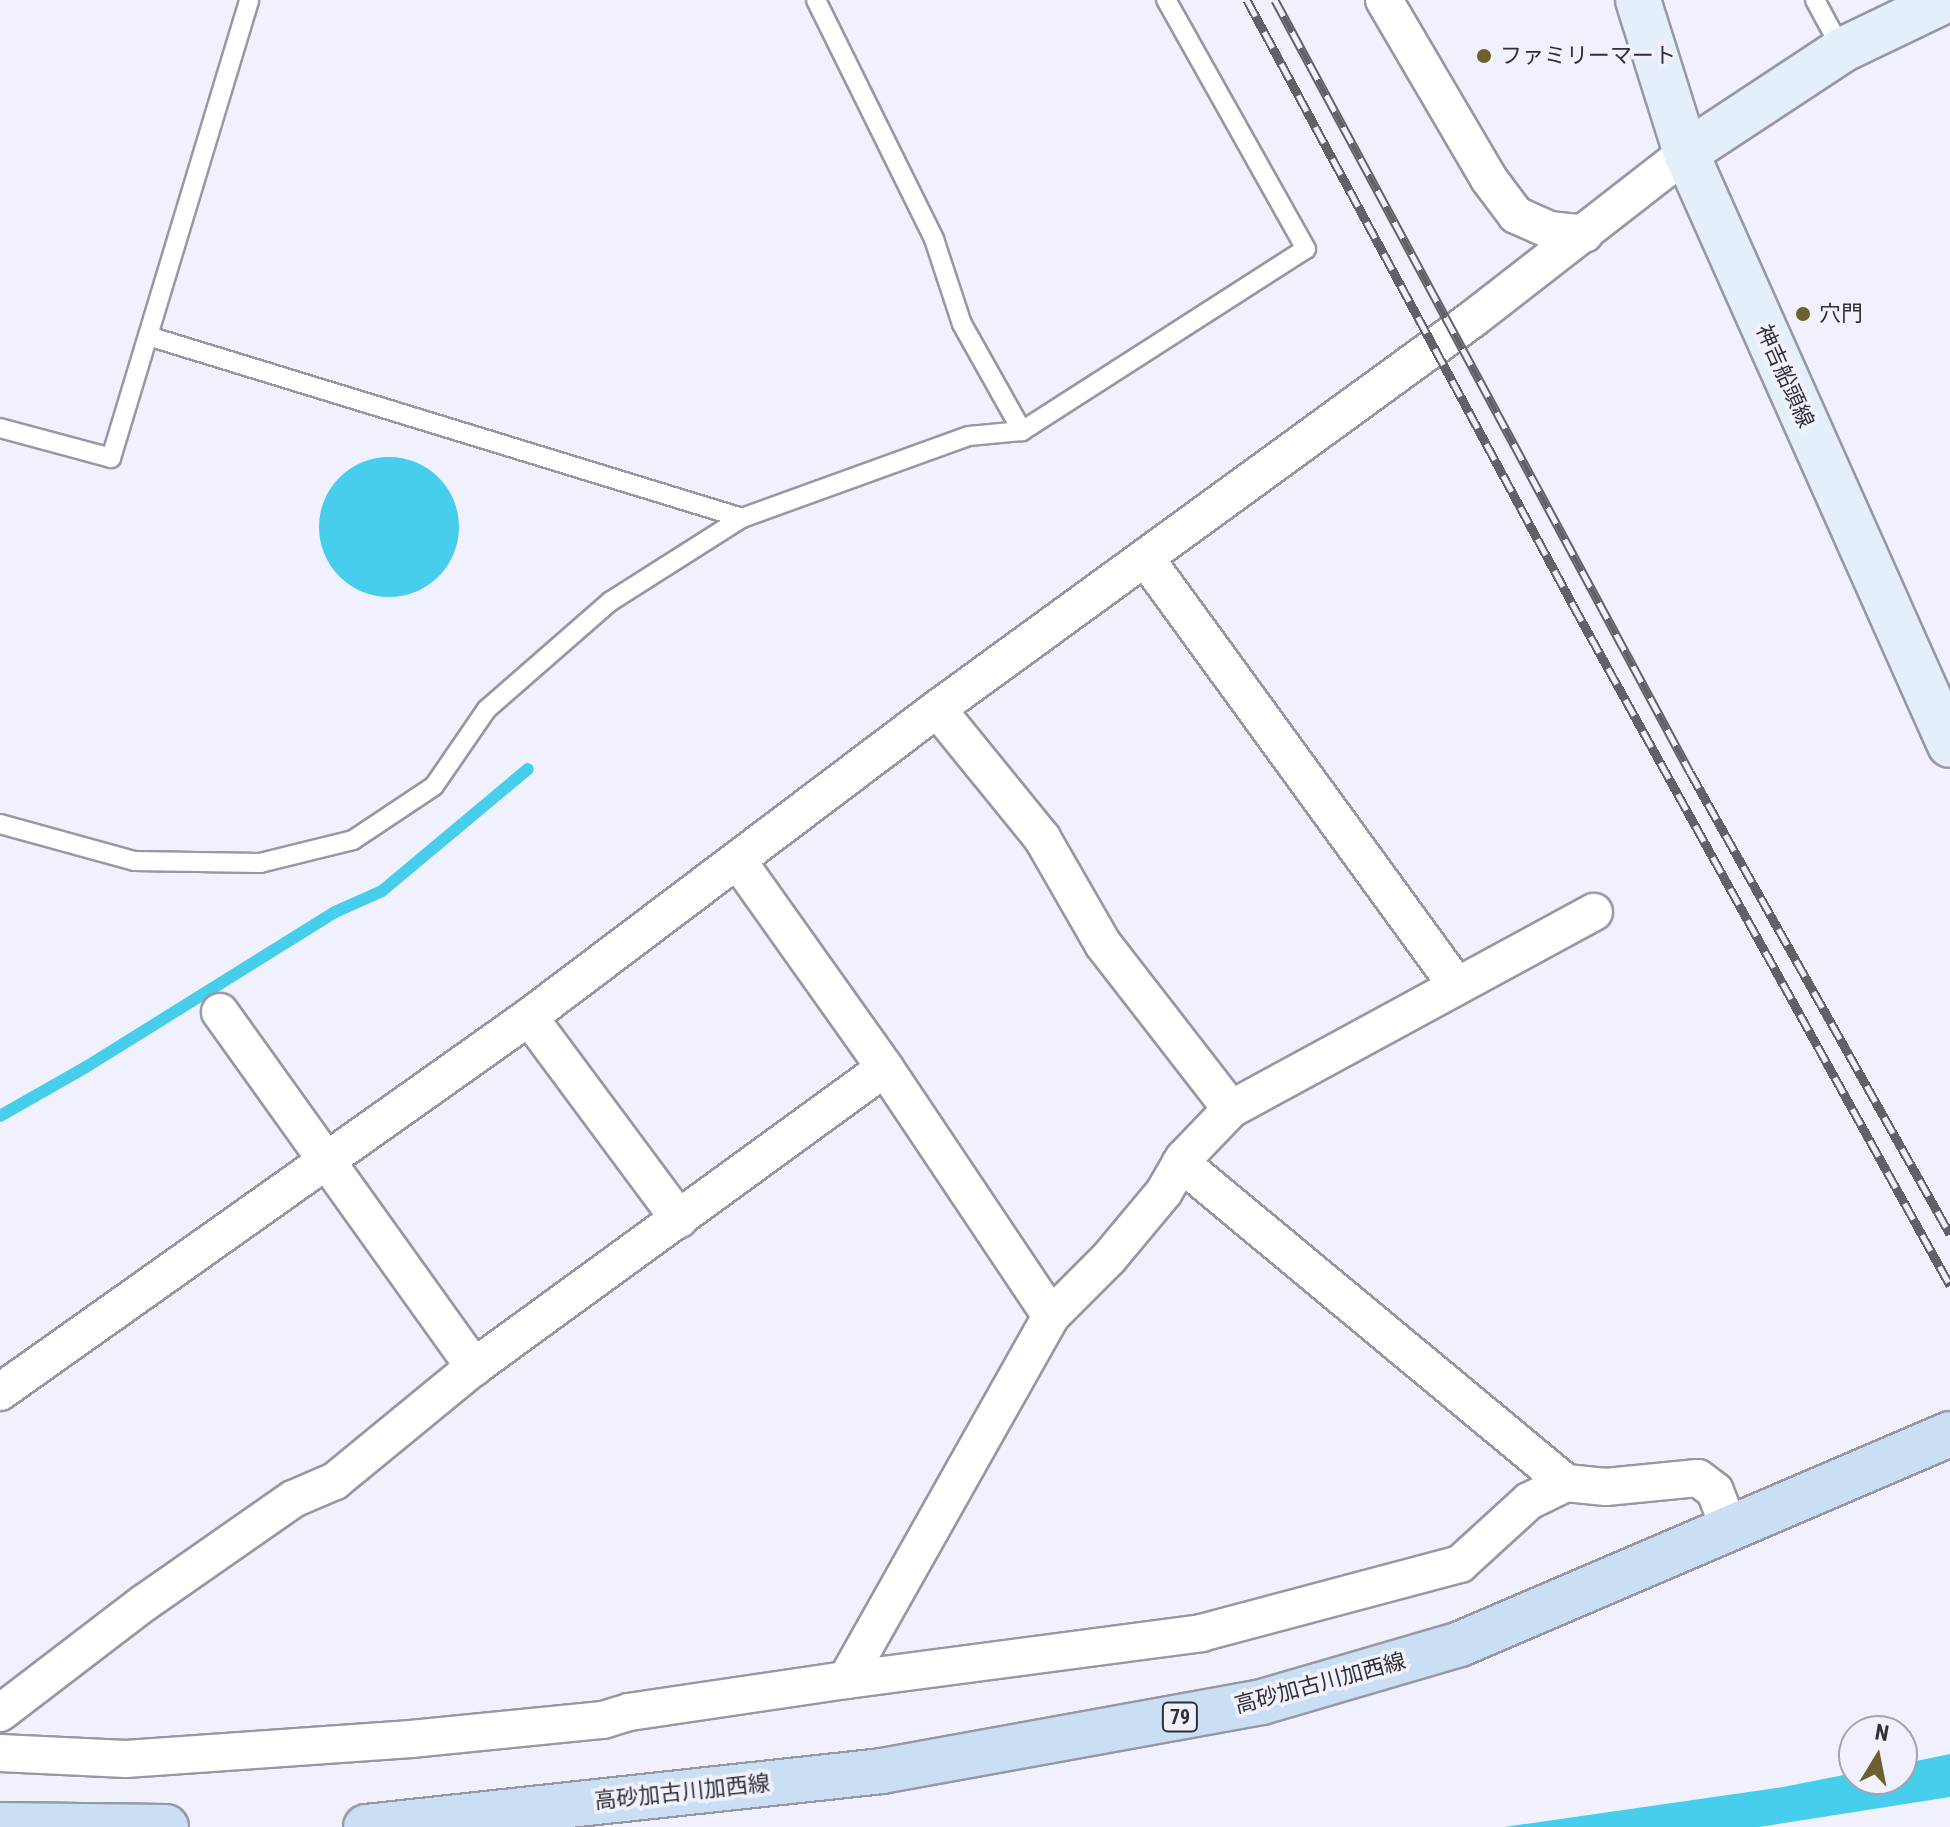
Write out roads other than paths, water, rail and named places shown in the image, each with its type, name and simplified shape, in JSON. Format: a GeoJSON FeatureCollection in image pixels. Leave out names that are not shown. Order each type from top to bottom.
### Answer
{"type":"FeatureCollection","features":[{"type":"Feature","properties":{"kind":"main road","name":"神吉船頭線"},"geometry":{"type":"LineString","coordinates":[[1638,0],[1686,153],[1950,745]]}},
{"type":"Feature","properties":{"kind":"main road"},"geometry":{"type":"LineString","coordinates":[[1686,153],[1842,50],[1946,0]]}},
{"type":"Feature","properties":{"kind":"main road","name":"高砂加古川加西線"},"geometry":{"type":"LineString","coordinates":[[366,1827],[882,1771],[1262,1702],[1460,1644],[1950,1434]]}},
{"type":"Feature","properties":{"kind":"main road"},"geometry":{"type":"LineString","coordinates":[[0,1825],[166,1827]]}},
{"type":"Feature","properties":{"kind":"street"},"geometry":{"type":"LineString","coordinates":[[1384,0],[1489,179],[1516,215],[1549,230],[1585,234]]}},
{"type":"Feature","properties":{"kind":"street"},"geometry":{"type":"LineString","coordinates":[[0,1392],[529,1017],[937,709],[1146,559],[1585,234],[1686,153]]}},
{"type":"Feature","properties":{"kind":"street"},"geometry":{"type":"LineString","coordinates":[[1146,559],[1457,986]]}},
{"type":"Feature","properties":{"kind":"street"},"geometry":{"type":"LineString","coordinates":[[937,709],[1042,838],[1103,944],[1231,1109]]}},
{"type":"Feature","properties":{"kind":"street"},"geometry":{"type":"LineString","coordinates":[[738,861],[885,1068],[1051,1316]]}},
{"type":"Feature","properties":{"kind":"street"},"geometry":{"type":"LineString","coordinates":[[846,1680],[1051,1316],[1109,1258],[1164,1192],[1181,1163],[1231,1109],[1594,912]]}},
{"type":"Feature","properties":{"kind":"street"},"geometry":{"type":"LineString","coordinates":[[220,1012],[474,1367]]}},
{"type":"Feature","properties":{"kind":"street"},"geometry":{"type":"LineString","coordinates":[[529,1017],[679,1219]]}},
{"type":"Feature","properties":{"kind":"street"},"geometry":{"type":"LineString","coordinates":[[0,1713],[144,1603],[293,1499],[335,1481],[474,1367],[885,1068]]}},
{"type":"Feature","properties":{"kind":"street"},"geometry":{"type":"LineString","coordinates":[[1181,1163],[1566,1483]]}},
{"type":"Feature","properties":{"kind":"street"},"geometry":{"type":"LineString","coordinates":[[0,1753],[126,1759],[411,1739],[603,1720],[629,1712],[846,1680],[1201,1633],[1460,1564],[1529,1501],[1566,1483],[1606,1487],[1698,1478],[1715,1491],[1730,1530]]}},
{"type":"Feature","properties":{"kind":"lane"},"geometry":{"type":"LineString","coordinates":[[0,428],[111,458],[249,0]]}},
{"type":"Feature","properties":{"kind":"lane"},"geometry":{"type":"LineString","coordinates":[[816,0],[934,239],[962,324],[1022,431]]}},
{"type":"Feature","properties":{"kind":"lane"},"geometry":{"type":"LineString","coordinates":[[0,824],[134,861],[260,863],[353,840],[434,786],[487,709],[611,601],[742,518],[969,436],[1022,431],[1306,249],[1166,0]]}},
{"type":"Feature","properties":{"kind":"lane"},"geometry":{"type":"LineString","coordinates":[[1815,0],[1842,50]]}},
{"type":"Feature","properties":{"kind":"lane"},"geometry":{"type":"LineString","coordinates":[[148,336],[742,518]]}},
{"type":"Feature","properties":{"kind":"water"},"geometry":{"type":"Polygon","coordinates":[[[389,457],[416,463],[438,478],[453,500],[459,527],[453,554],[438,576],[416,591],[389,597],[362,591],[340,576],[325,554],[319,527],[325,500],[340,478],[362,463],[389,457]]]}},
{"type":"Feature","properties":{"kind":"water"},"geometry":{"type":"Polygon","coordinates":[[[1950,1754],[1950,1797],[1759,1827],[1504,1827],[1783,1787],[1838,1776],[1838,1795],[1918,1795],[1918,1761],[1950,1754]]]}},
{"type":"Feature","properties":{"kind":"waterway"},"geometry":{"type":"LineString","coordinates":[[0,1116],[86,1067],[335,912],[382,891],[528,769]]}},
{"type":"Feature","properties":{"kind":"railway"},"geometry":{"type":"LineString","coordinates":[[1247,0],[1573,605],[1950,1285]]}},
{"type":"Feature","properties":{"kind":"railway"},"geometry":{"type":"LineString","coordinates":[[1275,0],[1690,772],[1950,1234]]}},
{"type":"Feature","properties":{"kind":"place","name":"ファミリーマート"},"geometry":{"type":"Point","coordinates":[1484,56]}},
{"type":"Feature","properties":{"kind":"place","name":"穴門"},"geometry":{"type":"Point","coordinates":[1803,314]}}]}
